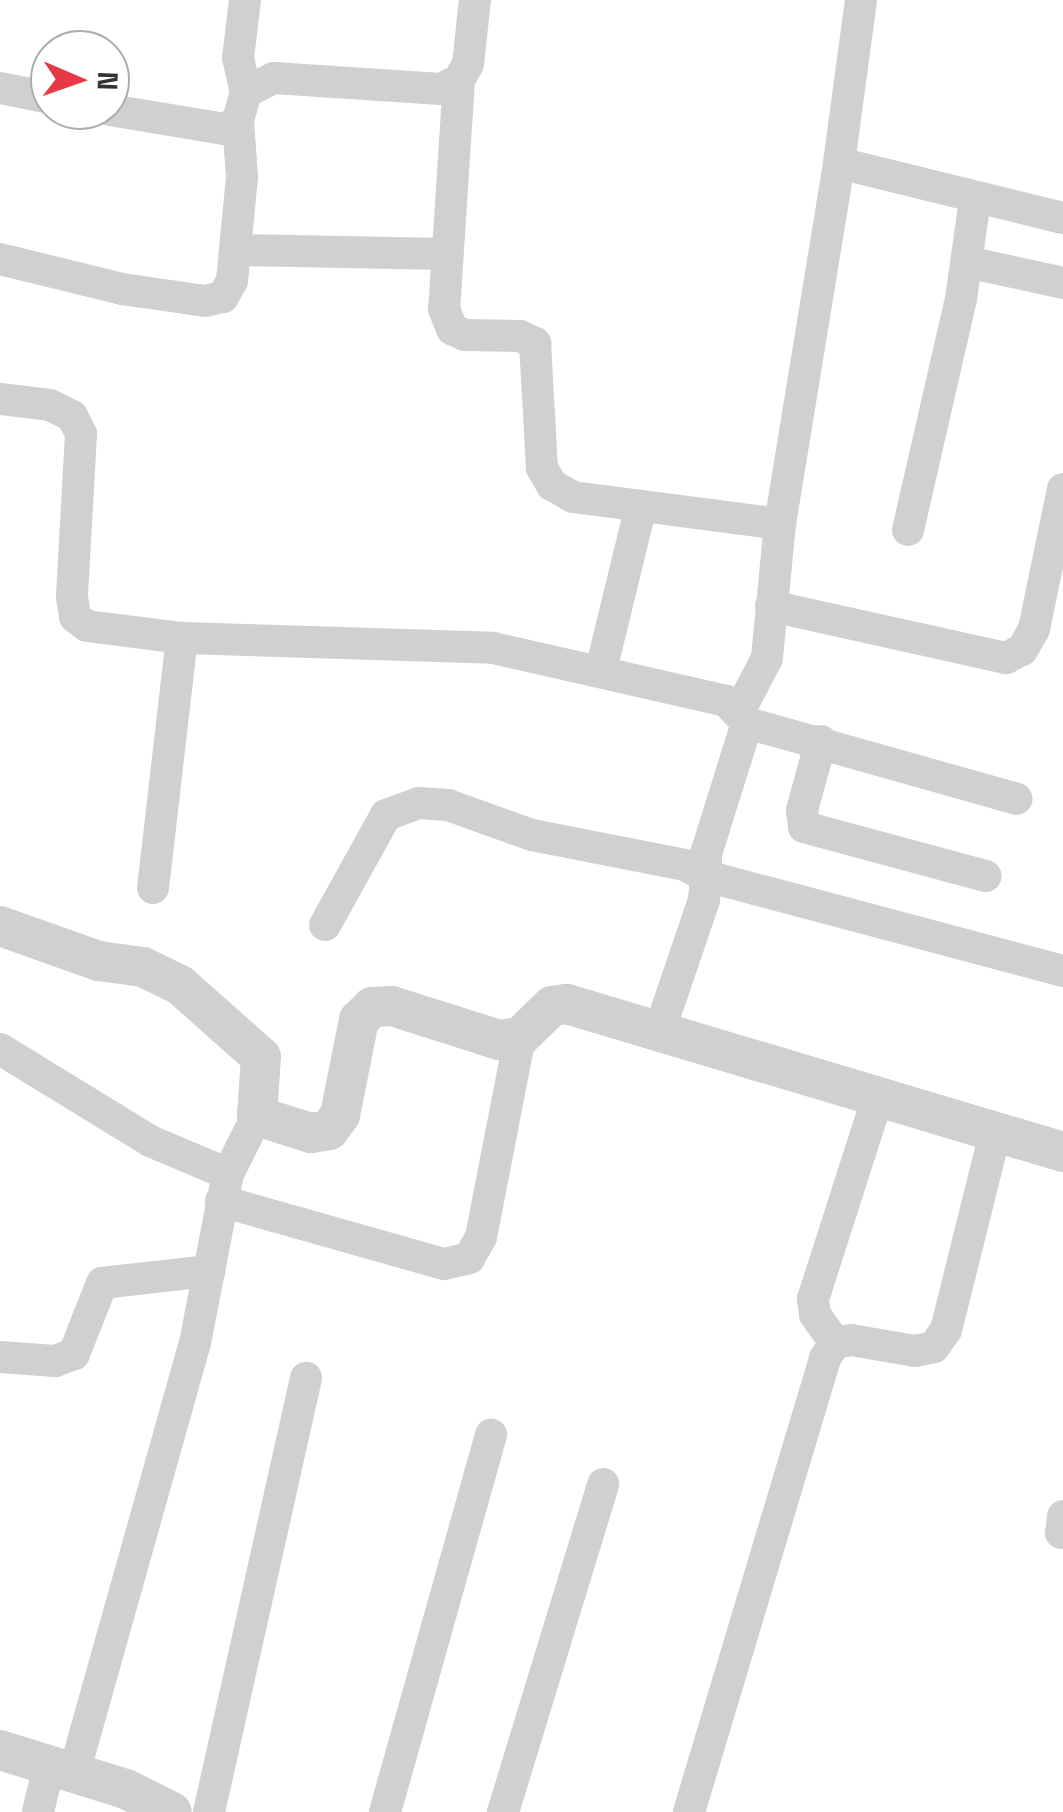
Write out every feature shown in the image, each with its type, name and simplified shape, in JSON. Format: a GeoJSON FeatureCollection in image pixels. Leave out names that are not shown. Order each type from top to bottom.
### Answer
{"type":"FeatureCollection","features":[{"type":"Feature","properties":{"kind":"street"},"geometry":{"type":"LineString","coordinates":[[0,259],[205,302],[223,297],[232,281],[242,177],[238,58],[245,0]]}},
{"type":"Feature","properties":{"kind":"street"},"geometry":{"type":"LineString","coordinates":[[475,0],[468,64],[459,80],[446,254],[444,309],[452,329],[535,343],[542,468],[552,485],[573,498],[780,524]]}},
{"type":"Feature","properties":{"kind":"street"},"geometry":{"type":"LineString","coordinates":[[660,1029],[706,876],[706,854],[744,716],[761,678],[780,524],[839,163],[861,0]]}},
{"type":"Feature","properties":{"kind":"street"},"geometry":{"type":"LineString","coordinates":[[130,114],[208,129],[274,78],[441,89],[459,80]]}},
{"type":"Feature","properties":{"kind":"street"},"geometry":{"type":"LineString","coordinates":[[0,88],[30,94]]}},
{"type":"Feature","properties":{"kind":"street"},"geometry":{"type":"LineString","coordinates":[[839,163],[1063,218]]}},
{"type":"Feature","properties":{"kind":"street"},"geometry":{"type":"LineString","coordinates":[[908,530],[967,262],[975,199]]}},
{"type":"Feature","properties":{"kind":"street"},"geometry":{"type":"LineString","coordinates":[[234,250],[446,254]]}},
{"type":"Feature","properties":{"kind":"street"},"geometry":{"type":"LineString","coordinates":[[967,262],[1063,283]]}},
{"type":"Feature","properties":{"kind":"street"},"geometry":{"type":"LineString","coordinates":[[0,399],[50,404],[72,416],[81,434],[76,617],[87,626],[182,638],[446,644],[602,670],[820,741],[1017,799]]}},
{"type":"Feature","properties":{"kind":"street"},"geometry":{"type":"LineString","coordinates":[[771,606],[1006,658],[1022,650],[1034,629],[1063,489]]}},
{"type":"Feature","properties":{"kind":"street"},"geometry":{"type":"LineString","coordinates":[[602,670],[641,506]]}},
{"type":"Feature","properties":{"kind":"street"},"geometry":{"type":"LineString","coordinates":[[153,888],[182,638]]}},
{"type":"Feature","properties":{"kind":"street"},"geometry":{"type":"LineString","coordinates":[[820,741],[802,810],[804,828],[986,876]]}},
{"type":"Feature","properties":{"kind":"street"},"geometry":{"type":"LineString","coordinates":[[325,925],[386,816],[419,803],[448,805],[532,835],[685,865],[727,887],[908,926],[1063,971]]}},
{"type":"Feature","properties":{"kind":"street"},"geometry":{"type":"LineString","coordinates":[[0,926],[99,961],[143,967],[180,985],[261,1057],[257,1116],[225,1187],[155,1494],[62,1770],[38,1812]]}},
{"type":"Feature","properties":{"kind":"street"},"geometry":{"type":"LineString","coordinates":[[0,1049],[225,1187],[444,1264],[469,1258],[482,1238],[520,1037],[552,1006],[567,1004],[660,1029],[1063,1152]]}},
{"type":"Feature","properties":{"kind":"street"},"geometry":{"type":"LineString","coordinates":[[257,1116],[311,1133],[328,1130],[340,1115],[358,1020],[372,1006],[392,1006],[499,1040],[520,1037]]}},
{"type":"Feature","properties":{"kind":"street"},"geometry":{"type":"LineString","coordinates":[[835,1344],[815,1314],[813,1299],[880,1094]]}},
{"type":"Feature","properties":{"kind":"street"},"geometry":{"type":"LineString","coordinates":[[835,1344],[934,1347],[946,1330],[996,1130]]}},
{"type":"Feature","properties":{"kind":"street"},"geometry":{"type":"LineString","coordinates":[[0,1358],[55,1361],[74,1354],[84,1340],[92,1298],[102,1283],[119,1276],[208,1271]]}},
{"type":"Feature","properties":{"kind":"street"},"geometry":{"type":"LineString","coordinates":[[688,1812],[824,1358],[835,1344]]}},
{"type":"Feature","properties":{"kind":"street"},"geometry":{"type":"LineString","coordinates":[[209,1812],[306,1378]]}},
{"type":"Feature","properties":{"kind":"street"},"geometry":{"type":"LineString","coordinates":[[385,1812],[491,1435]]}},
{"type":"Feature","properties":{"kind":"street"},"geometry":{"type":"LineString","coordinates":[[503,1812],[603,1484]]}},
{"type":"Feature","properties":{"kind":"street"},"geometry":{"type":"LineString","coordinates":[[0,1750],[172,1812]]}}]}
